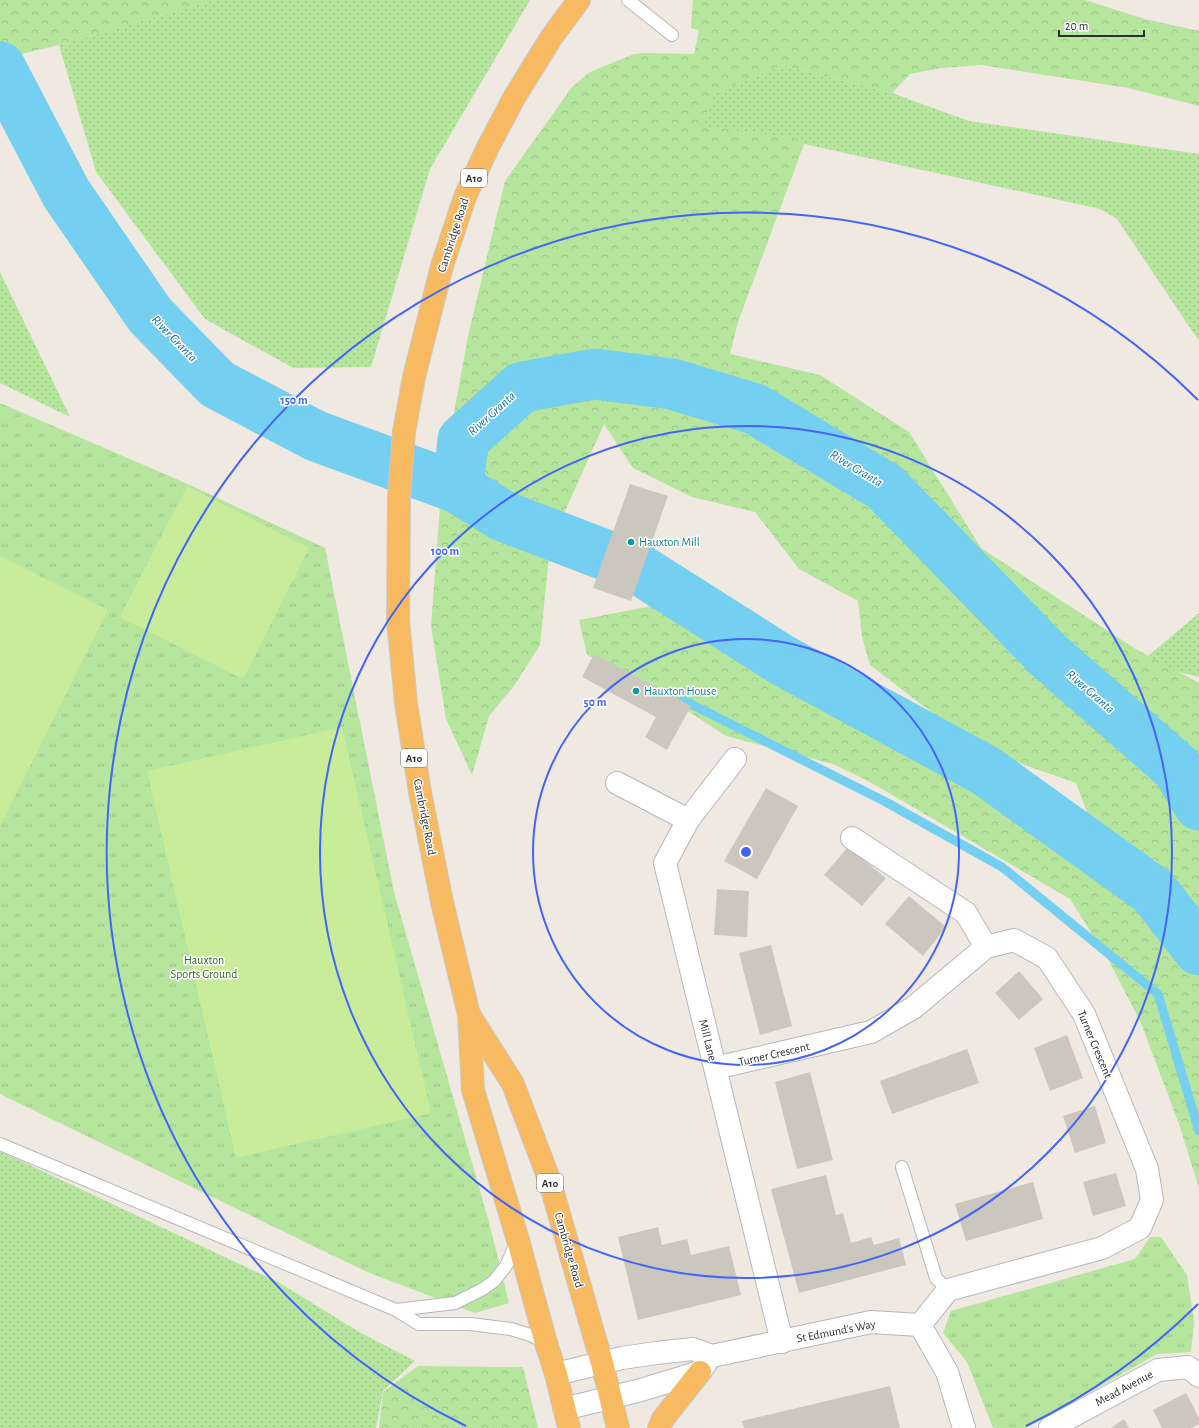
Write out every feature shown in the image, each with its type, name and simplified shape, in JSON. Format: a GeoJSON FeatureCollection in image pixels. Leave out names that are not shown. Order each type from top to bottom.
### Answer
{"type":"FeatureCollection","features":[{"type":"Feature","properties":{"kind":"highway","name":"Cambridge Road"},"geometry":{"type":"LineString","coordinates":[[567,1418],[518,1240],[473,1090],[469,1015],[442,902],[420,792],[406,703],[398,620],[399,496],[404,432],[414,377],[442,266],[465,197],[514,98],[551,38],[579,0]]}},
{"type":"Feature","properties":{"kind":"highway","name":"Cambridge Road"},"geometry":{"type":"LineString","coordinates":[[469,1015],[513,1084],[549,1179],[602,1362],[618,1428]]}},
{"type":"Feature","properties":{"kind":"highway"},"geometry":{"type":"LineString","coordinates":[[659,1428],[663,1419],[706,1364]]}},
{"type":"Feature","properties":{"kind":"street","name":"Mill Lane"},"geometry":{"type":"LineString","coordinates":[[735,759],[688,820],[665,863],[782,1342]]}},
{"type":"Feature","properties":{"kind":"street"},"geometry":{"type":"LineString","coordinates":[[616,783],[688,820]]}},
{"type":"Feature","properties":{"kind":"street"},"geometry":{"type":"LineString","coordinates":[[852,838],[966,913],[986,947]]}},
{"type":"Feature","properties":{"kind":"street","name":"Turner Crescent"},"geometry":{"type":"LineString","coordinates":[[714,1068],[871,1032],[914,1008],[986,947],[1014,940],[1047,958],[1084,1014],[1147,1169],[1152,1200],[1140,1228],[1102,1248],[948,1290]]}},
{"type":"Feature","properties":{"kind":"street"},"geometry":{"type":"LineString","coordinates":[[948,1290],[920,1325],[947,1372],[964,1428]]}},
{"type":"Feature","properties":{"kind":"street","name":"St Edmund's Way"},"geometry":{"type":"LineString","coordinates":[[567,1418],[611,1398],[706,1364],[782,1342],[872,1322],[920,1325]]}},
{"type":"Feature","properties":{"kind":"street"},"geometry":{"type":"LineString","coordinates":[[556,1374],[602,1362],[656,1352],[693,1349],[706,1364]]}},
{"type":"Feature","properties":{"kind":"street","name":"Mead Avenue"},"geometry":{"type":"LineString","coordinates":[[1050,1428],[1158,1370],[1188,1367],[1199,1376]]}},
{"type":"Feature","properties":{"kind":"lane"},"geometry":{"type":"LineString","coordinates":[[628,0],[672,35]]}},
{"type":"Feature","properties":{"kind":"lane"},"geometry":{"type":"LineString","coordinates":[[0,1144],[396,1310],[419,1324],[470,1324],[511,1329],[530,1335],[546,1343]]}},
{"type":"Feature","properties":{"kind":"lane"},"geometry":{"type":"LineString","coordinates":[[902,1167],[936,1278],[948,1290]]}},
{"type":"Feature","properties":{"kind":"lane"},"geometry":{"type":"LineString","coordinates":[[396,1310],[455,1303],[483,1289],[494,1281],[506,1266],[518,1240]]}},
{"type":"Feature","properties":{"kind":"green space"},"geometry":{"type":"Polygon","coordinates":[[[0,0],[214,0],[59,45],[0,59],[0,0]]]}},
{"type":"Feature","properties":{"kind":"green space"},"geometry":{"type":"Polygon","coordinates":[[[214,0],[530,0],[430,169],[371,367],[293,368],[205,319],[96,172],[59,45],[214,0]]]}},
{"type":"Feature","properties":{"kind":"green space"},"geometry":{"type":"Polygon","coordinates":[[[693,0],[1085,0],[1145,19],[1199,31],[1199,106],[1128,88],[981,65],[942,68],[910,74],[892,93],[782,65],[714,94],[702,126],[796,138],[804,144],[738,322],[730,354],[820,375],[909,432],[981,548],[1134,648],[1199,683],[1199,1188],[1180,1127],[1141,1023],[1109,961],[1070,899],[870,782],[833,764],[726,736],[642,681],[587,655],[579,620],[652,606],[694,579],[752,644],[824,655],[944,765],[985,788],[1047,832],[1096,836],[1076,783],[1010,760],[947,724],[870,665],[862,637],[858,601],[799,569],[755,512],[692,497],[633,468],[604,424],[550,545],[540,645],[514,686],[489,716],[472,775],[446,719],[431,626],[442,479],[468,336],[505,181],[572,87],[590,72],[634,54],[694,54],[699,30],[691,28],[693,0]]]}},
{"type":"Feature","properties":{"kind":"green space"},"geometry":{"type":"Polygon","coordinates":[[[782,65],[892,93],[969,121],[1199,154],[1199,341],[1117,219],[1100,209],[804,144],[796,138],[701,127],[714,94],[782,65]]]}},
{"type":"Feature","properties":{"kind":"green space"},"geometry":{"type":"Polygon","coordinates":[[[0,272],[70,417],[0,383],[0,272]]]}},
{"type":"Feature","properties":{"kind":"green space","name":"Hauxton Sports Ground"},"geometry":{"type":"Polygon","coordinates":[[[0,403],[181,481],[325,548],[394,892],[489,1222],[509,1303],[475,1313],[367,1272],[0,1094],[0,403]]]}},
{"type":"Feature","properties":{"kind":"green space"},"geometry":{"type":"Polygon","coordinates":[[[187,486],[309,548],[243,679],[120,617],[187,486]]]}},
{"type":"Feature","properties":{"kind":"green space"},"geometry":{"type":"Polygon","coordinates":[[[0,556],[108,610],[0,826],[0,556]]]}},
{"type":"Feature","properties":{"kind":"green space"},"geometry":{"type":"Polygon","coordinates":[[[1199,613],[1199,677],[1141,662],[1199,613]]]}},
{"type":"Feature","properties":{"kind":"green space"},"geometry":{"type":"Polygon","coordinates":[[[342,727],[431,1113],[236,1158],[147,771],[342,727]]]}},
{"type":"Feature","properties":{"kind":"green space"},"geometry":{"type":"Polygon","coordinates":[[[0,1151],[278,1282],[361,1333],[415,1361],[383,1391],[376,1428],[0,1428],[0,1151]]]}},
{"type":"Feature","properties":{"kind":"green space"},"geometry":{"type":"Polygon","coordinates":[[[1150,1237],[1161,1237],[1187,1275],[1194,1322],[1191,1352],[1157,1354],[1026,1428],[993,1428],[967,1362],[943,1333],[951,1311],[1135,1259],[1150,1237]]]}},
{"type":"Feature","properties":{"kind":"green space"},"geometry":{"type":"Polygon","coordinates":[[[418,1366],[523,1367],[538,1428],[379,1428],[383,1392],[418,1366]]]}},
{"type":"Feature","properties":{"kind":"building","name":"Hauxton Mill"},"geometry":{"type":"Polygon","coordinates":[[[630,484],[668,496],[631,601],[593,588],[630,484]]]}},
{"type":"Feature","properties":{"kind":"building","name":"Hauxton House"},"geometry":{"type":"Polygon","coordinates":[[[594,654],[691,706],[667,750],[645,737],[656,717],[582,677],[594,654]]]}},
{"type":"Feature","properties":{"kind":"building"},"geometry":{"type":"Polygon","coordinates":[[[766,788],[798,806],[757,879],[724,861],[766,788]]]}},
{"type":"Feature","properties":{"kind":"building"},"geometry":{"type":"Polygon","coordinates":[[[848,847],[886,878],[862,906],[824,875],[848,847]]]}},
{"type":"Feature","properties":{"kind":"building"},"geometry":{"type":"Polygon","coordinates":[[[717,889],[749,891],[747,937],[714,935],[717,889]]]}},
{"type":"Feature","properties":{"kind":"building"},"geometry":{"type":"Polygon","coordinates":[[[909,896],[946,927],[923,956],[885,924],[909,896]]]}},
{"type":"Feature","properties":{"kind":"building"},"geometry":{"type":"Polygon","coordinates":[[[771,945],[792,1026],[760,1035],[739,953],[771,945]]]}},
{"type":"Feature","properties":{"kind":"building"},"geometry":{"type":"Polygon","coordinates":[[[1019,971],[1043,999],[1019,1020],[995,993],[1019,971]]]}},
{"type":"Feature","properties":{"kind":"building"},"geometry":{"type":"Polygon","coordinates":[[[1067,1035],[1083,1078],[1050,1091],[1034,1048],[1067,1035]]]}},
{"type":"Feature","properties":{"kind":"building"},"geometry":{"type":"Polygon","coordinates":[[[967,1049],[979,1083],[892,1114],[880,1081],[967,1049]]]}},
{"type":"Feature","properties":{"kind":"building"},"geometry":{"type":"Polygon","coordinates":[[[810,1072],[833,1160],[797,1169],[775,1082],[810,1072]]]}},
{"type":"Feature","properties":{"kind":"building"},"geometry":{"type":"Polygon","coordinates":[[[1095,1106],[1106,1143],[1075,1153],[1063,1116],[1095,1106]]]}},
{"type":"Feature","properties":{"kind":"building"},"geometry":{"type":"Polygon","coordinates":[[[1116,1173],[1126,1206],[1093,1216],[1083,1182],[1116,1173]]]}},
{"type":"Feature","properties":{"kind":"building"},"geometry":{"type":"Polygon","coordinates":[[[826,1175],[836,1215],[843,1213],[851,1243],[871,1237],[874,1245],[899,1238],[906,1265],[799,1293],[771,1189],[826,1175]]]}},
{"type":"Feature","properties":{"kind":"building"},"geometry":{"type":"Polygon","coordinates":[[[1033,1182],[1043,1219],[966,1241],[955,1204],[1033,1182]]]}},
{"type":"Feature","properties":{"kind":"building"},"geometry":{"type":"Polygon","coordinates":[[[658,1227],[662,1245],[687,1239],[691,1255],[729,1246],[741,1295],[638,1320],[618,1237],[658,1227]]]}},
{"type":"Feature","properties":{"kind":"building"},"geometry":{"type":"Polygon","coordinates":[[[890,1386],[900,1428],[744,1428],[742,1421],[890,1386]]]}},
{"type":"Feature","properties":{"kind":"building"},"geometry":{"type":"Polygon","coordinates":[[[1186,1393],[1199,1418],[1199,1424],[1191,1428],[1162,1428],[1153,1410],[1186,1393]]]}},
{"type":"Feature","properties":{"kind":"building"},"geometry":{"type":"Polygon","coordinates":[[[1124,1419],[1129,1428],[1111,1428],[1124,1419]]]}},
{"type":"Feature","properties":{"kind":"waterway","name":"River Granta"},"geometry":{"type":"LineString","coordinates":[[0,67],[66,193],[150,315],[217,384],[316,436],[458,488],[503,516],[634,566],[782,660],[986,771],[1153,891],[1199,950]]}},
{"type":"Feature","properties":{"kind":"waterway","name":"River Granta"},"geometry":{"type":"LineString","coordinates":[[458,488],[463,440],[522,387],[595,374],[672,384],[755,409],[885,487],[1048,655],[1177,768],[1199,805]]}},
{"type":"Feature","properties":{"kind":"waterway"},"geometry":{"type":"LineString","coordinates":[[683,700],[884,801],[1002,867],[1158,994],[1199,1131]]}},
{"type":"Feature","properties":{"kind":"place","name":"Hauxton Mill"},"geometry":{"type":"Point","coordinates":[631,542]}},
{"type":"Feature","properties":{"kind":"place","name":"Hauxton House"},"geometry":{"type":"Point","coordinates":[636,691]}}]}
